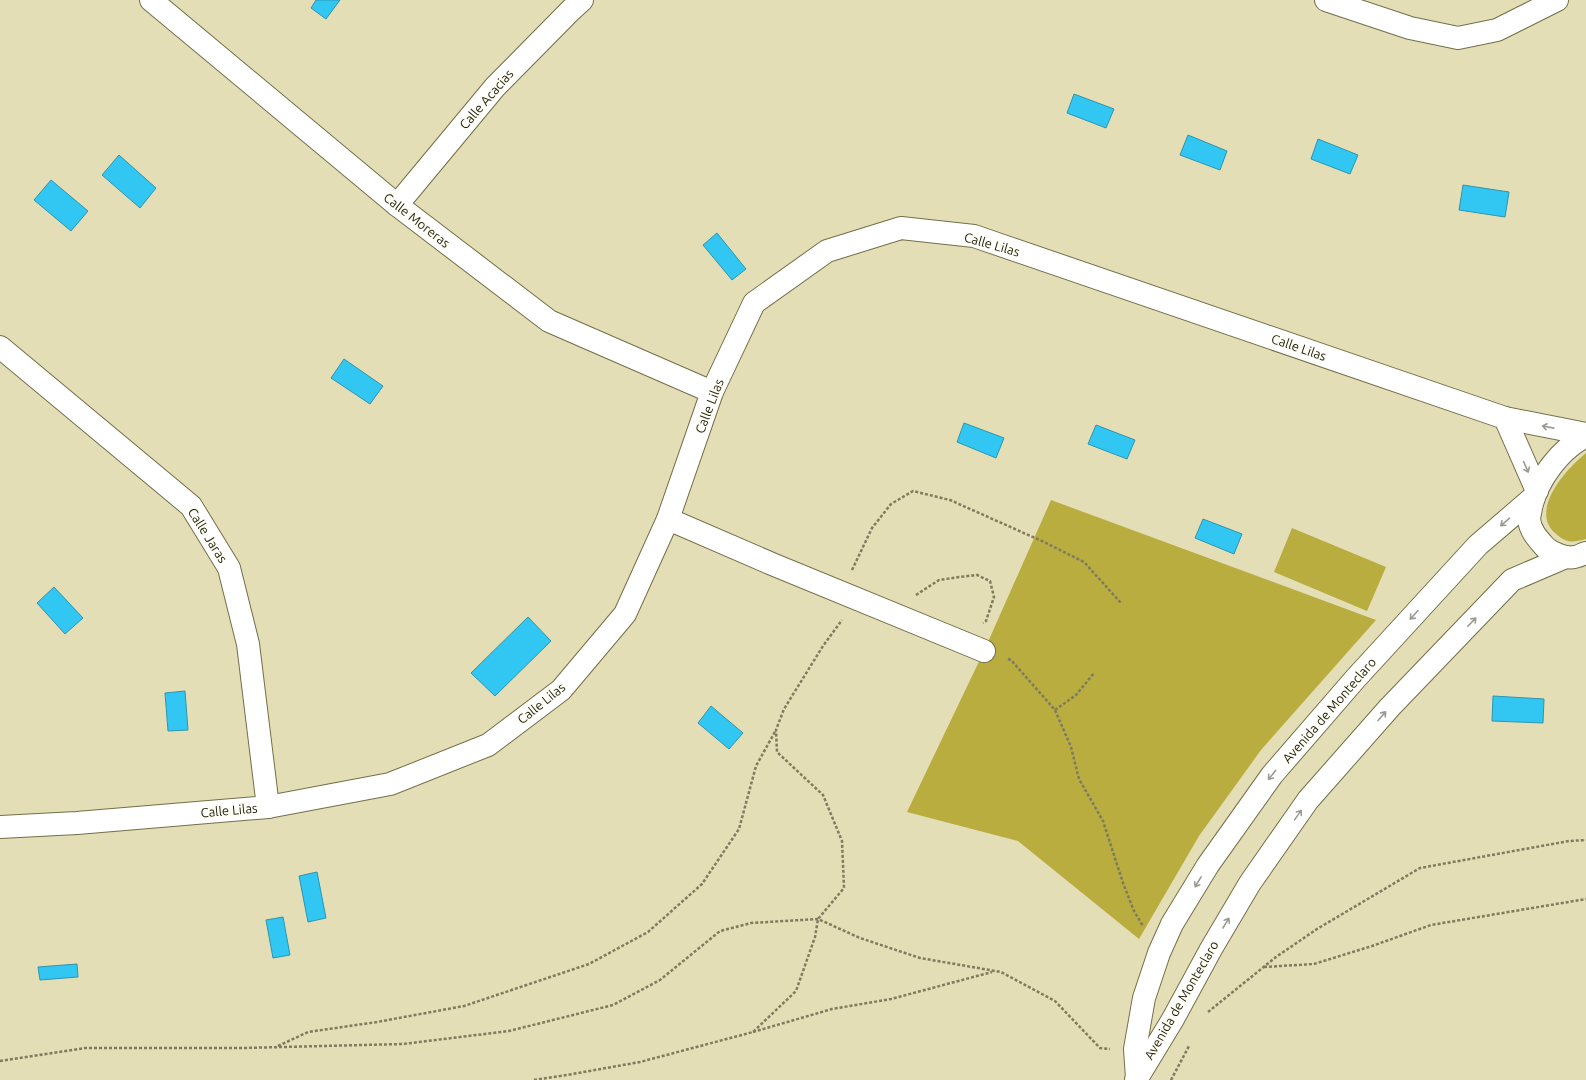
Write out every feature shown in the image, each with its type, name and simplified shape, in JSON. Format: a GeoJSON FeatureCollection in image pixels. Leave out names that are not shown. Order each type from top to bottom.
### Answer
{"type":"FeatureCollection","features":[{"type":"Feature","properties":{"kind":"street","name":"Calle Moreras"},"geometry":{"type":"LineString","coordinates":[[151,0],[396,205],[549,321],[712,392]]}},
{"type":"Feature","properties":{"kind":"street","name":"Calle Acacias"},"geometry":{"type":"LineString","coordinates":[[396,205],[494,87],[582,0]]}},
{"type":"Feature","properties":{"kind":"street"},"geometry":{"type":"LineString","coordinates":[[1326,0],[1410,28],[1458,38],[1497,30],[1557,0]]}},
{"type":"Feature","properties":{"kind":"street","name":"Calle Lilas"},"geometry":{"type":"LineString","coordinates":[[0,827],[77,823],[268,807],[390,784],[488,745],[561,690],[625,614],[668,519],[712,392],[754,303],[827,251],[901,228],[974,236],[1505,418],[1586,435]]}},
{"type":"Feature","properties":{"kind":"street","name":"Calle Jaras"},"geometry":{"type":"LineString","coordinates":[[0,347],[192,506],[229,568],[248,644],[268,807]]}},
{"type":"Feature","properties":{"kind":"street"},"geometry":{"type":"LineString","coordinates":[[1505,418],[1535,494]]}},
{"type":"Feature","properties":{"kind":"street"},"geometry":{"type":"LineString","coordinates":[[1576,555],[1549,550],[1535,536],[1529,518],[1535,494],[1559,456],[1577,440],[1586,435]]}},
{"type":"Feature","properties":{"kind":"street","name":"Avenida de Monteclaro"},"geometry":{"type":"LineString","coordinates":[[1136,1079],[1135,1049],[1144,998],[1159,953],[1172,924],[1208,865],[1272,775],[1356,678],[1478,545],[1535,494]]}},
{"type":"Feature","properties":{"kind":"street"},"geometry":{"type":"LineString","coordinates":[[668,519],[984,651]]}},
{"type":"Feature","properties":{"kind":"street","name":"Avenida de Monteclaro"},"geometry":{"type":"LineString","coordinates":[[1136,1079],[1173,1019],[1250,882],[1308,800],[1390,707],[1512,580],[1576,555]]}},
{"type":"Feature","properties":{"kind":"path"},"geometry":{"type":"LineString","coordinates":[[277,1047],[308,1032],[377,1022],[464,1006],[589,964],[648,932],[702,884],[739,829],[756,766],[776,730],[784,709],[819,652],[850,596],[872,528],[891,504],[913,492],[950,500],[1044,542],[1084,562],[1120,603]]}},
{"type":"Feature","properties":{"kind":"path"},"geometry":{"type":"LineString","coordinates":[[913,596],[940,580],[977,575],[990,582],[994,597],[986,621],[961,642]]}},
{"type":"Feature","properties":{"kind":"path"},"geometry":{"type":"LineString","coordinates":[[984,651],[1011,660],[1055,710],[1071,747],[1079,779],[1103,821],[1134,911],[1159,953]]}},
{"type":"Feature","properties":{"kind":"path"},"geometry":{"type":"LineString","coordinates":[[1055,710],[1076,696],[1094,673]]}},
{"type":"Feature","properties":{"kind":"path"},"geometry":{"type":"LineString","coordinates":[[752,1032],[796,990],[815,937],[818,919],[844,888],[842,841],[823,795],[777,752],[776,730]]}},
{"type":"Feature","properties":{"kind":"path"},"geometry":{"type":"LineString","coordinates":[[1205,1014],[1264,967],[1317,929],[1420,868],[1569,841],[1586,840]]}},
{"type":"Feature","properties":{"kind":"path"},"geometry":{"type":"LineString","coordinates":[[1264,967],[1314,964],[1372,946],[1431,925],[1586,899]]}},
{"type":"Feature","properties":{"kind":"path"},"geometry":{"type":"LineString","coordinates":[[0,1060],[85,1048],[277,1047],[403,1044],[509,1030],[613,1005],[660,980],[720,931],[751,923],[818,919],[860,938],[920,958],[1001,972],[1055,1001],[1100,1048],[1135,1049]]}},
{"type":"Feature","properties":{"kind":"path"},"geometry":{"type":"LineString","coordinates":[[534,1080],[567,1076],[640,1062],[752,1032],[832,1008],[891,999],[995,971]]}},
{"type":"Feature","properties":{"kind":"path"},"geometry":{"type":"LineString","coordinates":[[1171,1080],[1191,1042]]}},
{"type":"Feature","properties":{"kind":"shaded area"},"geometry":{"type":"Polygon","coordinates":[[[1586,453],[1586,539],[1569,541],[1563,539],[1555,533],[1548,524],[1546,513],[1548,502],[1561,479],[1586,453]]]}},
{"type":"Feature","properties":{"kind":"shaded area"},"geometry":{"type":"Polygon","coordinates":[[[1051,500],[1376,620],[1261,750],[1199,836],[1139,939],[1018,841],[907,812],[984,651],[1051,500]]]}},
{"type":"Feature","properties":{"kind":"shaded area"},"geometry":{"type":"Polygon","coordinates":[[[1292,528],[1386,567],[1367,611],[1274,572],[1292,528]]]}},
{"type":"Feature","properties":{"kind":"water"},"geometry":{"type":"Polygon","coordinates":[[[316,0],[340,0],[326,19],[311,8],[316,0]]]}},
{"type":"Feature","properties":{"kind":"water"},"geometry":{"type":"Polygon","coordinates":[[[1074,94],[1114,109],[1106,128],[1067,113],[1074,94]]]}},
{"type":"Feature","properties":{"kind":"water"},"geometry":{"type":"Polygon","coordinates":[[[1188,135],[1227,151],[1220,170],[1180,155],[1188,135]]]}},
{"type":"Feature","properties":{"kind":"water"},"geometry":{"type":"Polygon","coordinates":[[[1318,139],[1358,155],[1350,174],[1311,159],[1318,139]]]}},
{"type":"Feature","properties":{"kind":"water"},"geometry":{"type":"Polygon","coordinates":[[[119,155],[156,188],[140,208],[102,175],[119,155]]]}},
{"type":"Feature","properties":{"kind":"water"},"geometry":{"type":"Polygon","coordinates":[[[51,180],[88,211],[71,231],[34,200],[51,180]]]}},
{"type":"Feature","properties":{"kind":"water"},"geometry":{"type":"Polygon","coordinates":[[[1463,185],[1509,192],[1505,217],[1459,210],[1463,185]]]}},
{"type":"Feature","properties":{"kind":"water"},"geometry":{"type":"Polygon","coordinates":[[[717,233],[746,269],[732,280],[703,245],[717,233]]]}},
{"type":"Feature","properties":{"kind":"water"},"geometry":{"type":"Polygon","coordinates":[[[344,359],[383,386],[370,404],[331,378],[344,359]]]}},
{"type":"Feature","properties":{"kind":"water"},"geometry":{"type":"Polygon","coordinates":[[[964,423],[1004,438],[996,458],[957,442],[964,423]]]}},
{"type":"Feature","properties":{"kind":"water"},"geometry":{"type":"Polygon","coordinates":[[[1096,425],[1135,440],[1127,459],[1088,444],[1096,425]]]}},
{"type":"Feature","properties":{"kind":"water"},"geometry":{"type":"Polygon","coordinates":[[[1203,519],[1242,534],[1234,554],[1195,538],[1203,519]]]}},
{"type":"Feature","properties":{"kind":"water"},"geometry":{"type":"Polygon","coordinates":[[[54,587],[83,618],[65,634],[37,603],[54,587]]]}},
{"type":"Feature","properties":{"kind":"water"},"geometry":{"type":"Polygon","coordinates":[[[528,617],[551,641],[495,696],[471,673],[528,617]]]}},
{"type":"Feature","properties":{"kind":"water"},"geometry":{"type":"Polygon","coordinates":[[[185,691],[188,730],[168,731],[165,693],[185,691]]]}},
{"type":"Feature","properties":{"kind":"water"},"geometry":{"type":"Polygon","coordinates":[[[1493,696],[1544,699],[1543,723],[1492,721],[1493,696]]]}},
{"type":"Feature","properties":{"kind":"water"},"geometry":{"type":"Polygon","coordinates":[[[711,706],[743,733],[729,749],[698,723],[711,706]]]}},
{"type":"Feature","properties":{"kind":"water"},"geometry":{"type":"Polygon","coordinates":[[[317,872],[326,918],[308,922],[299,876],[317,872]]]}},
{"type":"Feature","properties":{"kind":"water"},"geometry":{"type":"Polygon","coordinates":[[[283,917],[290,955],[273,958],[266,920],[283,917]]]}},
{"type":"Feature","properties":{"kind":"water"},"geometry":{"type":"Polygon","coordinates":[[[77,964],[78,977],[40,980],[38,967],[77,964]]]}}]}
